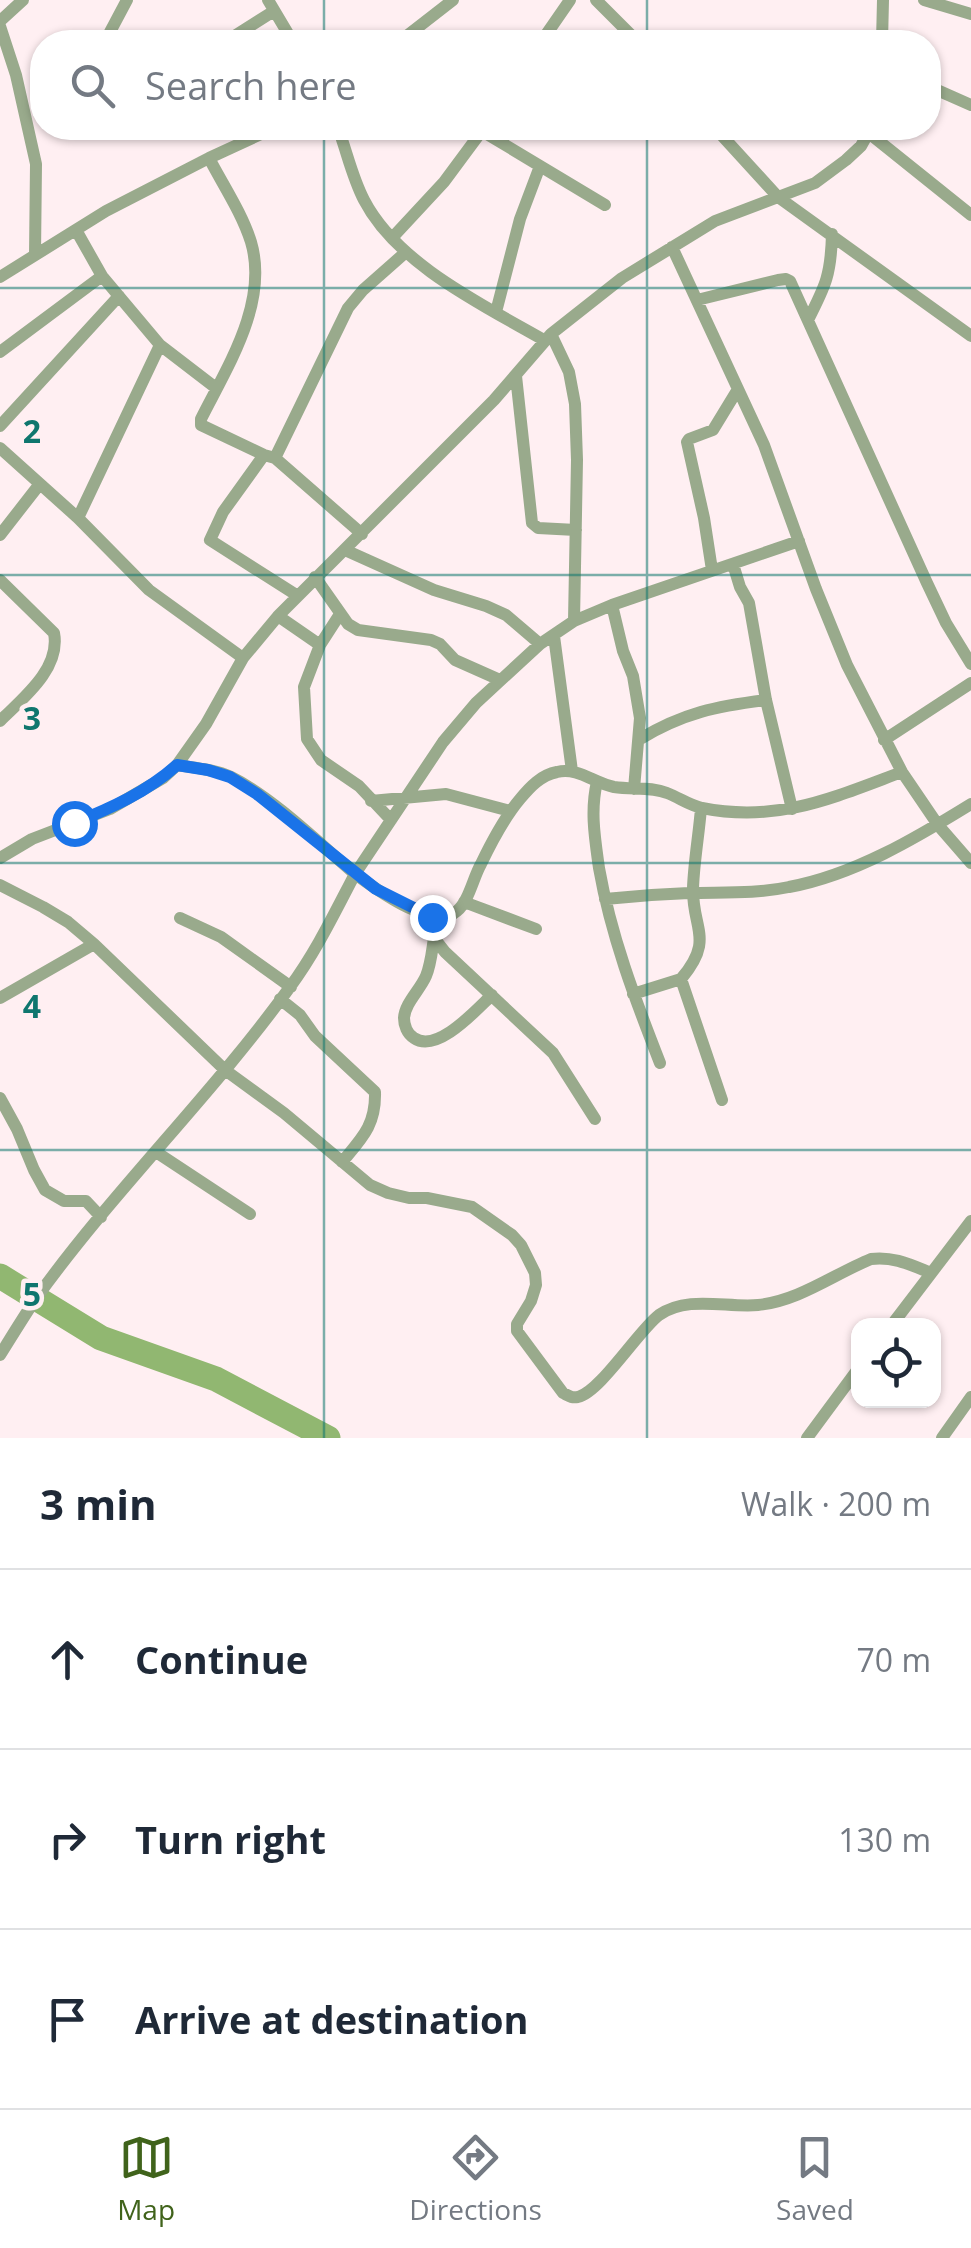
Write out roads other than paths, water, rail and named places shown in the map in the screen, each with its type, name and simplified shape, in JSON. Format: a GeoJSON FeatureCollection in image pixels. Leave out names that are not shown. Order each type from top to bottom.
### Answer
{"type":"FeatureCollection","features":[{"type":"Feature","properties":{"kind":"street"},"geometry":{"type":"LineString","coordinates":[[23,0],[0,24],[30,137]]}},
{"type":"Feature","properties":{"kind":"street"},"geometry":{"type":"LineString","coordinates":[[111,30],[127,0]]}},
{"type":"Feature","properties":{"kind":"street"},"geometry":{"type":"LineString","coordinates":[[415,30],[452,0]]}},
{"type":"Feature","properties":{"kind":"street"},"geometry":{"type":"LineString","coordinates":[[549,30],[570,0]]}},
{"type":"Feature","properties":{"kind":"street"},"geometry":{"type":"LineString","coordinates":[[882,30],[883,0]]}},
{"type":"Feature","properties":{"kind":"street"},"geometry":{"type":"LineString","coordinates":[[924,0],[971,14]]}},
{"type":"Feature","properties":{"kind":"street"},"geometry":{"type":"LineString","coordinates":[[602,2],[627,30]]}},
{"type":"Feature","properties":{"kind":"street"},"geometry":{"type":"LineString","coordinates":[[239,30],[271,5],[286,30]]}},
{"type":"Feature","properties":{"kind":"street"},"geometry":{"type":"LineString","coordinates":[[941,92],[971,105]]}},
{"type":"Feature","properties":{"kind":"street"},"geometry":{"type":"LineString","coordinates":[[31,140],[36,164],[35,255]]}},
{"type":"Feature","properties":{"kind":"street"},"geometry":{"type":"LineString","coordinates":[[0,277],[106,211],[248,140]]}},
{"type":"Feature","properties":{"kind":"street"},"geometry":{"type":"LineString","coordinates":[[342,140],[366,204],[392,238],[419,265],[496,312],[548,337],[570,372],[575,404],[574,621]]}},
{"type":"Feature","properties":{"kind":"street"},"geometry":{"type":"LineString","coordinates":[[392,238],[444,182],[475,140]]}},
{"type":"Feature","properties":{"kind":"street"},"geometry":{"type":"LineString","coordinates":[[500,140],[605,205]]}},
{"type":"Feature","properties":{"kind":"street"},"geometry":{"type":"LineString","coordinates":[[726,140],[778,197],[971,336]]}},
{"type":"Feature","properties":{"kind":"street"},"geometry":{"type":"LineString","coordinates":[[0,858],[32,839],[110,809],[163,778],[177,765],[206,724],[243,658],[278,616],[516,376],[548,337],[622,278],[715,221],[814,183],[846,160],[863,140]]}},
{"type":"Feature","properties":{"kind":"street"},"geometry":{"type":"LineString","coordinates":[[881,140],[971,215]]}},
{"type":"Feature","properties":{"kind":"street"},"geometry":{"type":"LineString","coordinates":[[208,158],[242,220],[254,262],[244,334],[200,419],[201,425],[270,456],[362,534]]}},
{"type":"Feature","properties":{"kind":"street"},"geometry":{"type":"LineString","coordinates":[[496,312],[520,219],[540,166]]}},
{"type":"Feature","properties":{"kind":"street"},"geometry":{"type":"LineString","coordinates":[[76,230],[102,276],[160,345],[216,388]]}},
{"type":"Feature","properties":{"kind":"street"},"geometry":{"type":"LineString","coordinates":[[808,320],[826,284],[832,234]]}},
{"type":"Feature","properties":{"kind":"street"},"geometry":{"type":"LineString","coordinates":[[672,247],[764,444],[847,665],[902,772],[971,863]]}},
{"type":"Feature","properties":{"kind":"street"},"geometry":{"type":"LineString","coordinates":[[298,596],[210,540],[224,512],[270,456],[348,308],[406,252]]}},
{"type":"Feature","properties":{"kind":"street"},"geometry":{"type":"LineString","coordinates":[[0,352],[102,276]]}},
{"type":"Feature","properties":{"kind":"street"},"geometry":{"type":"LineString","coordinates":[[697,300],[790,280],[926,583],[971,664]]}},
{"type":"Feature","properties":{"kind":"street"},"geometry":{"type":"LineString","coordinates":[[0,426],[119,296]]}},
{"type":"Feature","properties":{"kind":"street"},"geometry":{"type":"LineString","coordinates":[[78,518],[160,345]]}},
{"type":"Feature","properties":{"kind":"street"},"geometry":{"type":"LineString","coordinates":[[516,376],[532,523],[538,528],[576,530]]}},
{"type":"Feature","properties":{"kind":"street"},"geometry":{"type":"LineString","coordinates":[[712,570],[687,442],[713,430],[738,388]]}},
{"type":"Feature","properties":{"kind":"street"},"geometry":{"type":"LineString","coordinates":[[0,448],[78,518],[148,590],[243,658]]}},
{"type":"Feature","properties":{"kind":"street"},"geometry":{"type":"LineString","coordinates":[[0,535],[39,485]]}},
{"type":"Feature","properties":{"kind":"street"},"geometry":{"type":"LineString","coordinates":[[0,1355],[36,1298],[291,986],[355,874],[443,742],[476,703],[540,644],[574,621],[799,541]]}},
{"type":"Feature","properties":{"kind":"street"},"geometry":{"type":"LineString","coordinates":[[345,550],[434,590],[506,615],[540,644]]}},
{"type":"Feature","properties":{"kind":"street"},"geometry":{"type":"LineString","coordinates":[[732,564],[750,603],[766,700],[792,810]]}},
{"type":"Feature","properties":{"kind":"street"},"geometry":{"type":"LineString","coordinates":[[315,577],[348,624],[366,633],[431,640],[455,660],[500,680]]}},
{"type":"Feature","properties":{"kind":"street"},"geometry":{"type":"LineString","coordinates":[[0,580],[56,640],[37,684],[0,722]]}},
{"type":"Feature","properties":{"kind":"street"},"geometry":{"type":"LineString","coordinates":[[612,606],[637,693],[640,739],[634,789]]}},
{"type":"Feature","properties":{"kind":"street"},"geometry":{"type":"LineString","coordinates":[[340,614],[320,645],[304,687],[307,739],[321,760],[359,786],[392,820]]}},
{"type":"Feature","properties":{"kind":"street"},"geometry":{"type":"LineString","coordinates":[[278,616],[320,645]]}},
{"type":"Feature","properties":{"kind":"street"},"geometry":{"type":"LineString","coordinates":[[554,636],[572,770]]}},
{"type":"Feature","properties":{"kind":"street"},"geometry":{"type":"LineString","coordinates":[[884,740],[971,683]]}},
{"type":"Feature","properties":{"kind":"street"},"geometry":{"type":"LineString","coordinates":[[640,739],[662,725],[696,712],[766,700]]}},
{"type":"Feature","properties":{"kind":"street"},"geometry":{"type":"LineString","coordinates":[[177,765],[230,777],[257,794],[355,874],[432,917],[456,913],[510,812],[532,785],[558,771],[572,770],[614,787],[666,792],[702,808],[759,814],[792,810],[902,772]]}},
{"type":"Feature","properties":{"kind":"street"},"geometry":{"type":"LineString","coordinates":[[597,782],[594,833],[604,898],[616,944],[660,1064]]}},
{"type":"Feature","properties":{"kind":"street"},"geometry":{"type":"LineString","coordinates":[[371,801],[446,794],[510,812]]}},
{"type":"Feature","properties":{"kind":"street"},"geometry":{"type":"LineString","coordinates":[[604,898],[750,893],[823,879],[882,853],[971,804]]}},
{"type":"Feature","properties":{"kind":"street"},"geometry":{"type":"LineString","coordinates":[[633,994],[681,979],[696,958],[700,927],[693,893],[702,808]]}},
{"type":"Feature","properties":{"kind":"street"},"geometry":{"type":"LineString","coordinates":[[0,885],[68,922],[225,1070],[370,1185],[388,1193],[472,1207],[512,1235],[535,1272],[536,1285],[516,1324],[517,1331],[563,1393],[570,1396],[586,1393],[657,1316],[670,1309],[776,1302],[871,1258],[898,1260],[931,1273]]}},
{"type":"Feature","properties":{"kind":"street"},"geometry":{"type":"LineString","coordinates":[[464,902],[536,929]]}},
{"type":"Feature","properties":{"kind":"street"},"geometry":{"type":"LineString","coordinates":[[432,917],[434,938],[429,971],[404,1013],[406,1029],[414,1038],[435,1041],[462,1024],[492,996]]}},
{"type":"Feature","properties":{"kind":"street"},"geometry":{"type":"LineString","coordinates":[[180,918],[221,937],[291,986]]}},
{"type":"Feature","properties":{"kind":"street"},"geometry":{"type":"LineString","coordinates":[[434,938],[553,1053],[595,1119]]}},
{"type":"Feature","properties":{"kind":"street"},"geometry":{"type":"LineString","coordinates":[[0,998],[94,944]]}},
{"type":"Feature","properties":{"kind":"street"},"geometry":{"type":"LineString","coordinates":[[681,979],[722,1100]]}},
{"type":"Feature","properties":{"kind":"street"},"geometry":{"type":"LineString","coordinates":[[280,1000],[375,1092],[367,1133],[342,1162]]}},
{"type":"Feature","properties":{"kind":"street"},"geometry":{"type":"LineString","coordinates":[[0,1098],[46,1190],[64,1201],[86,1201],[101,1218]]}},
{"type":"Feature","properties":{"kind":"street"},"geometry":{"type":"LineString","coordinates":[[156,1152],[250,1214]]}},
{"type":"Feature","properties":{"kind":"street"},"geometry":{"type":"LineString","coordinates":[[897,1318],[971,1221]]}},
{"type":"Feature","properties":{"kind":"street"},"geometry":{"type":"LineString","coordinates":[[807,1438],[851,1378]]}},
{"type":"Feature","properties":{"kind":"street"},"geometry":{"type":"LineString","coordinates":[[942,1438],[971,1397]]}},
{"type":"Feature","properties":{"kind":"waterway"},"geometry":{"type":"LineString","coordinates":[[0,1276],[101,1338],[216,1379],[328,1438]]}}]}
